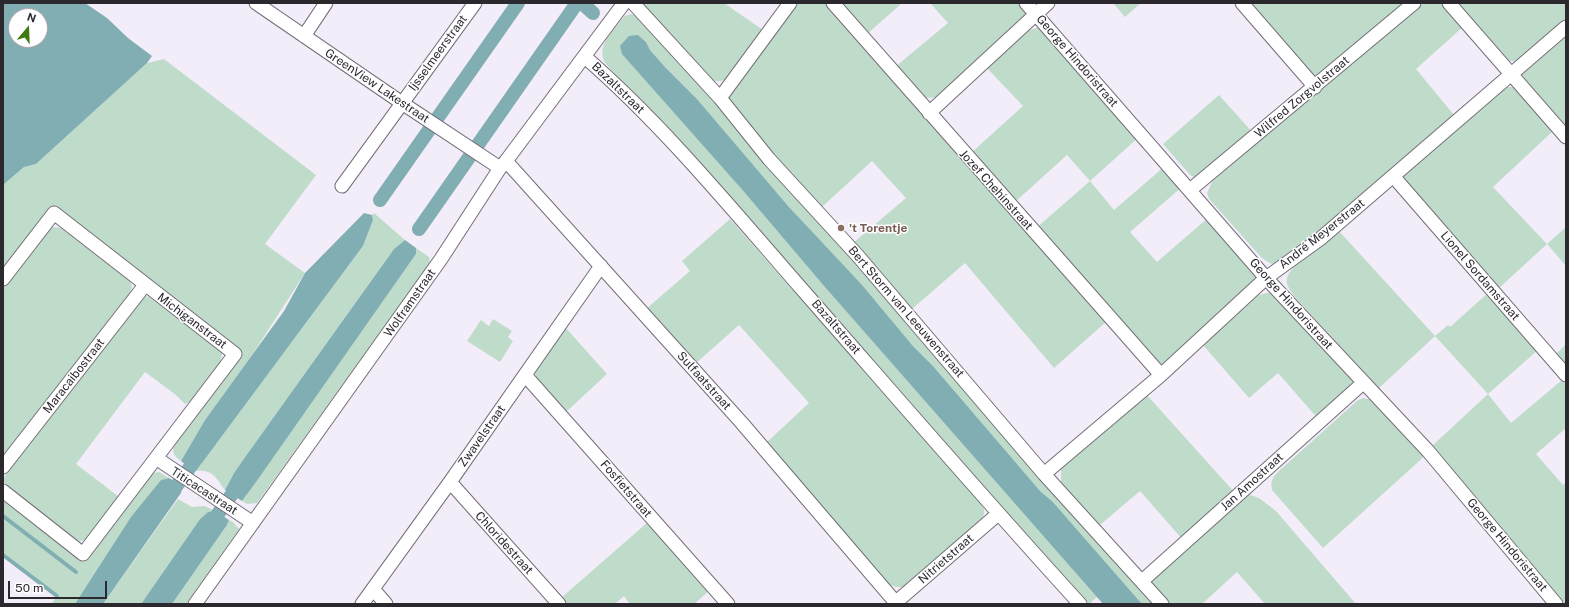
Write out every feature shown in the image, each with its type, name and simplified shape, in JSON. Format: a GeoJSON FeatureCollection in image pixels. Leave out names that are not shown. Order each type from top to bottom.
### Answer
{"type":"FeatureCollection","features":[{"type":"Feature","properties":{"kind":"street","name":"GreenView Lakestraat"},"geometry":{"type":"LineString","coordinates":[[256,3],[415,112],[500,164]]}},
{"type":"Feature","properties":{"kind":"street"},"geometry":{"type":"LineString","coordinates":[[304,36],[326,3]]}},
{"type":"Feature","properties":{"kind":"street","name":"Ijsselmeerstraat"},"geometry":{"type":"LineString","coordinates":[[342,186],[475,3]]}},
{"type":"Feature","properties":{"kind":"street","name":"Wolframstraat"},"geometry":{"type":"LineString","coordinates":[[197,603],[441,259],[500,164],[585,57],[624,3]]}},
{"type":"Feature","properties":{"kind":"street","name":"Bert Storm van Leeuwenstraat"},"geometry":{"type":"LineString","coordinates":[[633,3],[720,98],[769,159],[858,256],[1044,474],[1162,604]]}},
{"type":"Feature","properties":{"kind":"street"},"geometry":{"type":"LineString","coordinates":[[720,98],[790,3]]}},
{"type":"Feature","properties":{"kind":"street","name":"Jozef Chehinstraat"},"geometry":{"type":"LineString","coordinates":[[833,3],[1161,375]]}},
{"type":"Feature","properties":{"kind":"street","name":"George Hindoristraat"},"geometry":{"type":"LineString","coordinates":[[1026,3],[1266,278],[1428,451],[1556,604]]}},
{"type":"Feature","properties":{"kind":"street"},"geometry":{"type":"LineString","coordinates":[[929,113],[1048,3]]}},
{"type":"Feature","properties":{"kind":"street"},"geometry":{"type":"LineString","coordinates":[[1242,3],[1315,87]]}},
{"type":"Feature","properties":{"kind":"street","name":"Wilfred Zorgvolstraat"},"geometry":{"type":"LineString","coordinates":[[1190,190],[1414,3]]}},
{"type":"Feature","properties":{"kind":"street"},"geometry":{"type":"LineString","coordinates":[[1449,3],[1566,137]]}},
{"type":"Feature","properties":{"kind":"street","name":"André Meyerstraat"},"geometry":{"type":"LineString","coordinates":[[1044,474],[1161,375],[1266,278],[1320,239],[1566,27]]}},
{"type":"Feature","properties":{"kind":"street","name":"Bazaltstraat"},"geometry":{"type":"LineString","coordinates":[[585,57],[610,78],[670,138],[998,514],[1080,604]]}},
{"type":"Feature","properties":{"kind":"street","name":"Sulfaatstraat"},"geometry":{"type":"LineString","coordinates":[[500,164],[601,266],[741,422],[896,603]]}},
{"type":"Feature","properties":{"kind":"street","name":"Lionel Sordamstraat"},"geometry":{"type":"LineString","coordinates":[[1393,176],[1566,375]]}},
{"type":"Feature","properties":{"kind":"street","name":"Michiganstraat"},"geometry":{"type":"LineString","coordinates":[[3,279],[54,214],[235,354],[161,462],[83,554],[3,491]]}},
{"type":"Feature","properties":{"kind":"street","name":"Zwavelstraat"},"geometry":{"type":"LineString","coordinates":[[362,604],[450,482],[601,266]]}},
{"type":"Feature","properties":{"kind":"street","name":"Maracaibostraat"},"geometry":{"type":"LineString","coordinates":[[3,467],[145,285]]}},
{"type":"Feature","properties":{"kind":"street","name":"Fosfietstraat"},"geometry":{"type":"LineString","coordinates":[[525,375],[728,604]]}},
{"type":"Feature","properties":{"kind":"street","name":"Jan Amostraat"},"geometry":{"type":"LineString","coordinates":[[1142,581],[1363,383]]}},
{"type":"Feature","properties":{"kind":"street","name":"Titicacastraat"},"geometry":{"type":"LineString","coordinates":[[161,462],[253,523]]}},
{"type":"Feature","properties":{"kind":"street","name":"Chloridestraat"},"geometry":{"type":"LineString","coordinates":[[450,482],[559,604]]}},
{"type":"Feature","properties":{"kind":"street","name":"Nitrietstraat"},"geometry":{"type":"LineString","coordinates":[[896,603],[998,514]]}},
{"type":"Feature","properties":{"kind":"street"},"geometry":{"type":"LineString","coordinates":[[373,589],[386,604]]}},
{"type":"Feature","properties":{"kind":"green space"},"geometry":{"type":"Polygon","coordinates":[[[640,3],[724,3],[763,30],[730,77],[722,81],[712,81],[640,3]]]}},
{"type":"Feature","properties":{"kind":"green space"},"geometry":{"type":"Polygon","coordinates":[[[795,3],[830,3],[1107,321],[1054,368],[965,263],[912,309],[853,243],[906,198],[872,161],[822,207],[756,137],[729,102],[727,95],[795,3]]]}},
{"type":"Feature","properties":{"kind":"green space"},"geometry":{"type":"Polygon","coordinates":[[[843,3],[902,3],[866,35],[841,5],[843,3]]]}},
{"type":"Feature","properties":{"kind":"green space"},"geometry":{"type":"Polygon","coordinates":[[[930,3],[1023,3],[1027,11],[1026,18],[940,95],[932,98],[926,98],[914,91],[909,86],[895,67],[948,23],[930,3]]]}},
{"type":"Feature","properties":{"kind":"green space"},"geometry":{"type":"Polygon","coordinates":[[[1113,3],[1141,3],[1125,17],[1113,3]]]}},
{"type":"Feature","properties":{"kind":"green space"},"geometry":{"type":"Polygon","coordinates":[[[1247,3],[1406,3],[1318,75],[1313,75],[1247,3]]]}},
{"type":"Feature","properties":{"kind":"green space"},"geometry":{"type":"Polygon","coordinates":[[[1421,3],[1442,3],[1463,27],[1416,69],[1454,115],[1283,264],[1276,265],[1268,262],[1261,257],[1209,199],[1207,193],[1213,180],[1421,3]]]}},
{"type":"Feature","properties":{"kind":"green space"},"geometry":{"type":"Polygon","coordinates":[[[1455,3],[1566,3],[1566,21],[1520,60],[1512,61],[1504,58],[1455,3]]]}},
{"type":"Feature","properties":{"kind":"green space"},"geometry":{"type":"Polygon","coordinates":[[[631,14],[641,17],[758,153],[1155,604],[1142,604],[1052,501],[1041,492],[933,366],[912,345],[789,207],[697,99],[665,67],[650,50],[646,42],[638,35],[739,186],[824,286],[1097,597],[1089,604],[1086,604],[706,174],[605,63],[602,51],[606,40],[622,19],[631,14]]]}},
{"type":"Feature","properties":{"kind":"green space"},"geometry":{"type":"Polygon","coordinates":[[[1037,28],[1045,30],[1140,136],[1090,181],[1067,155],[1015,202],[971,153],[1023,106],[986,67],[1029,30],[1037,28]]]}},
{"type":"Feature","properties":{"kind":"green space"},"geometry":{"type":"Polygon","coordinates":[[[1566,33],[1566,129],[1522,79],[1521,73],[1566,33]]]}},
{"type":"Feature","properties":{"kind":"green space"},"geometry":{"type":"Polygon","coordinates":[[[164,59],[316,175],[265,244],[305,273],[250,358],[205,420],[181,461],[174,454],[174,445],[243,353],[53,206],[3,266],[3,185],[24,167],[36,164],[147,63],[164,59]]]}},
{"type":"Feature","properties":{"kind":"green space"},"geometry":{"type":"Polygon","coordinates":[[[1507,87],[1514,87],[1518,90],[1552,132],[1493,187],[1547,244],[1498,289],[1403,181],[1402,176],[1499,90],[1507,87]]]}},
{"type":"Feature","properties":{"kind":"green space"},"geometry":{"type":"Polygon","coordinates":[[[1219,95],[1254,134],[1197,179],[1190,175],[1163,144],[1219,95]]]}},
{"type":"Feature","properties":{"kind":"green space"},"geometry":{"type":"Polygon","coordinates":[[[1165,166],[1183,186],[1130,232],[1157,262],[1209,217],[1259,280],[1165,364],[1157,363],[1035,229],[1090,181],[1114,210],[1165,166]]]}},
{"type":"Feature","properties":{"kind":"green space"},"geometry":{"type":"Polygon","coordinates":[[[374,213],[405,240],[394,249],[243,460],[225,490],[218,480],[209,472],[193,471],[202,463],[363,246],[373,220],[372,215],[374,213]]]}},
{"type":"Feature","properties":{"kind":"green space"},"geometry":{"type":"Polygon","coordinates":[[[730,219],[978,499],[983,508],[984,516],[981,523],[906,587],[896,587],[887,583],[766,443],[809,403],[739,325],[695,364],[646,309],[690,271],[682,261],[730,219]]]}},
{"type":"Feature","properties":{"kind":"green space"},"geometry":{"type":"Polygon","coordinates":[[[53,227],[61,228],[130,281],[132,287],[130,293],[3,459],[3,288],[47,230],[53,227]]]}},
{"type":"Feature","properties":{"kind":"green space"},"geometry":{"type":"Polygon","coordinates":[[[1566,227],[1566,266],[1547,244],[1566,227]]]}},
{"type":"Feature","properties":{"kind":"green space"},"geometry":{"type":"Polygon","coordinates":[[[1338,230],[1435,336],[1379,388],[1294,296],[1287,282],[1288,276],[1293,268],[1338,230]]]}},
{"type":"Feature","properties":{"kind":"green space"},"geometry":{"type":"Polygon","coordinates":[[[416,248],[429,257],[430,263],[257,503],[247,504],[242,501],[416,254],[416,248]]]}},
{"type":"Feature","properties":{"kind":"green space"},"geometry":{"type":"Polygon","coordinates":[[[1275,293],[1356,379],[1357,385],[1320,421],[1278,373],[1249,398],[1203,345],[1259,295],[1275,293]]]}},
{"type":"Feature","properties":{"kind":"green space"},"geometry":{"type":"Polygon","coordinates":[[[1488,293],[1538,350],[1488,394],[1435,336],[1448,325],[1450,327],[1488,293]]]}},
{"type":"Feature","properties":{"kind":"green space"},"geometry":{"type":"Polygon","coordinates":[[[145,296],[149,297],[219,350],[222,353],[221,361],[192,401],[185,404],[176,395],[145,372],[76,464],[118,496],[87,539],[81,541],[75,540],[5,484],[3,479],[140,300],[145,296]]]}},
{"type":"Feature","properties":{"kind":"green space"},"geometry":{"type":"Polygon","coordinates":[[[493,319],[512,331],[508,337],[513,341],[500,362],[467,341],[481,320],[489,326],[493,319]]]}},
{"type":"Feature","properties":{"kind":"green space"},"geometry":{"type":"Polygon","coordinates":[[[565,327],[607,374],[566,412],[536,378],[535,369],[565,327]]]}},
{"type":"Feature","properties":{"kind":"green space"},"geometry":{"type":"Polygon","coordinates":[[[1566,344],[1566,368],[1555,355],[1566,344]]]}},
{"type":"Feature","properties":{"kind":"green space"},"geometry":{"type":"Polygon","coordinates":[[[1562,380],[1566,384],[1566,428],[1536,454],[1563,485],[1566,483],[1566,604],[1563,604],[1452,473],[1432,446],[1488,394],[1511,423],[1562,380]]]}},
{"type":"Feature","properties":{"kind":"green space"},"geometry":{"type":"Polygon","coordinates":[[[1146,394],[1236,494],[1183,540],[1140,491],[1100,525],[1061,482],[1061,469],[1065,463],[1146,394]]]}},
{"type":"Feature","properties":{"kind":"green space"},"geometry":{"type":"Polygon","coordinates":[[[1363,398],[1377,401],[1427,454],[1323,548],[1272,490],[1272,481],[1278,472],[1358,400],[1363,398]]]}},
{"type":"Feature","properties":{"kind":"green space"},"geometry":{"type":"Polygon","coordinates":[[[159,472],[169,478],[161,480],[75,604],[51,604],[57,596],[3,555],[3,500],[83,562],[153,473],[159,472]]]}},
{"type":"Feature","properties":{"kind":"green space"},"geometry":{"type":"Polygon","coordinates":[[[1247,494],[1259,498],[1276,511],[1356,604],[1265,604],[1237,572],[1202,604],[1167,604],[1151,585],[1151,580],[1247,494]]]}},
{"type":"Feature","properties":{"kind":"green space"},"geometry":{"type":"Polygon","coordinates":[[[178,499],[192,507],[205,506],[215,511],[208,512],[200,519],[141,604],[103,604],[178,499]]]}},
{"type":"Feature","properties":{"kind":"green space"},"geometry":{"type":"Polygon","coordinates":[[[229,520],[239,529],[186,604],[172,604],[227,525],[229,520]]]}},
{"type":"Feature","properties":{"kind":"green space"},"geometry":{"type":"Polygon","coordinates":[[[648,522],[709,591],[694,604],[630,604],[624,596],[615,604],[566,604],[561,598],[648,522]]]}},
{"type":"Feature","properties":{"kind":"water"},"geometry":{"type":"Polygon","coordinates":[[[3,3],[85,3],[107,18],[128,38],[152,56],[147,63],[36,164],[24,167],[3,185],[3,3]]]}},
{"type":"Feature","properties":{"kind":"water"},"geometry":{"type":"Polygon","coordinates":[[[638,35],[646,42],[650,50],[665,67],[697,99],[789,207],[862,285],[912,345],[933,366],[1041,492],[1052,501],[1142,604],[1103,604],[622,54],[620,46],[629,36],[638,35]]]}},
{"type":"Feature","properties":{"kind":"water"},"geometry":{"type":"Polygon","coordinates":[[[364,213],[372,215],[373,220],[363,246],[202,463],[193,471],[181,461],[205,420],[284,311],[305,273],[364,213]]]}},
{"type":"Feature","properties":{"kind":"water"},"geometry":{"type":"Polygon","coordinates":[[[405,240],[416,248],[416,254],[256,482],[242,501],[225,490],[243,460],[394,249],[405,240]]]}},
{"type":"Feature","properties":{"kind":"water"},"geometry":{"type":"Polygon","coordinates":[[[169,478],[182,486],[181,493],[103,604],[75,604],[131,517],[161,480],[169,478]]]}},
{"type":"Feature","properties":{"kind":"water"},"geometry":{"type":"Polygon","coordinates":[[[215,511],[229,520],[227,525],[172,604],[141,604],[200,519],[208,512],[215,511]]]}},
{"type":"Feature","properties":{"kind":"waterway"},"geometry":{"type":"LineString","coordinates":[[380,200],[518,3]]}},
{"type":"Feature","properties":{"kind":"waterway"},"geometry":{"type":"LineString","coordinates":[[419,229],[577,3]]}},
{"type":"Feature","properties":{"kind":"waterway"},"geometry":{"type":"LineString","coordinates":[[582,3],[593,13]]}},
{"type":"Feature","properties":{"kind":"waterway"},"geometry":{"type":"LineString","coordinates":[[167,499],[201,452]]}},
{"type":"Feature","properties":{"kind":"waterway"},"geometry":{"type":"LineString","coordinates":[[208,528],[242,480]]}},
{"type":"Feature","properties":{"kind":"waterway"},"geometry":{"type":"LineString","coordinates":[[3,516],[76,572]]}},
{"type":"Feature","properties":{"kind":"waterway"},"geometry":{"type":"LineString","coordinates":[[3,555],[57,596]]}},
{"type":"Feature","properties":{"kind":"place","name":"'t Torentje"},"geometry":{"type":"Point","coordinates":[841,228]}}]}
